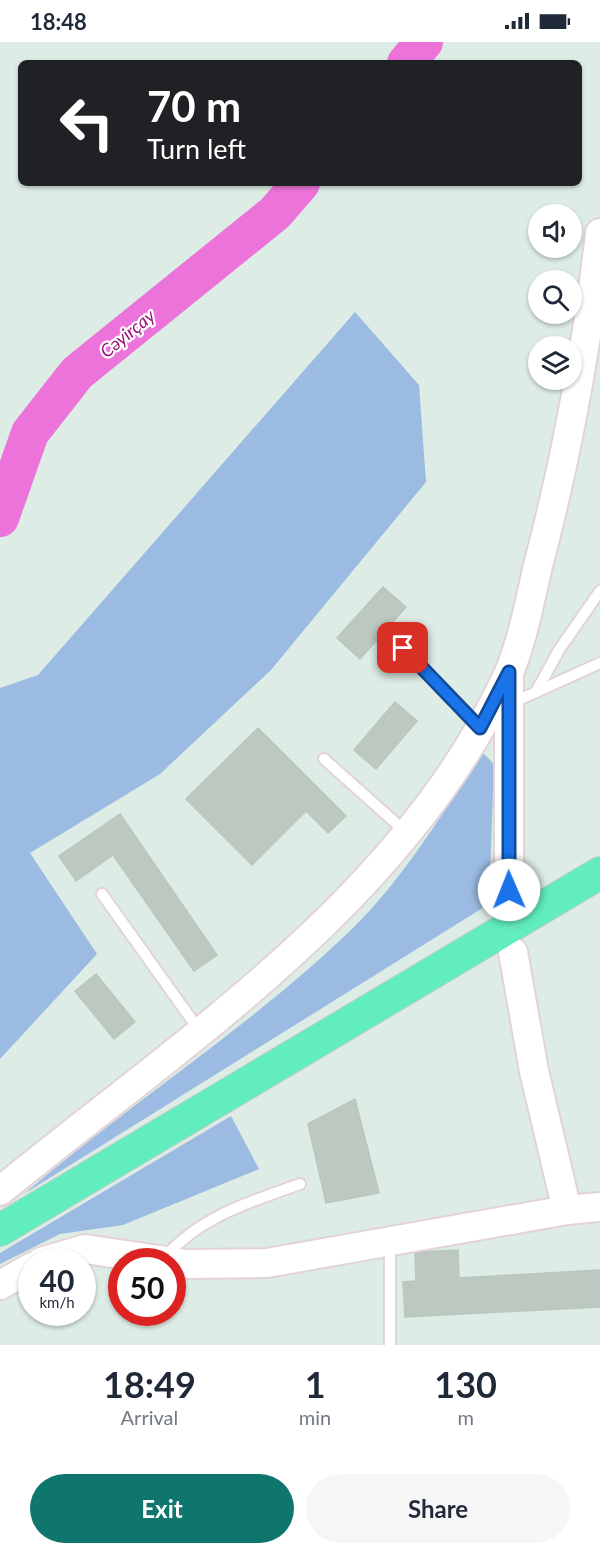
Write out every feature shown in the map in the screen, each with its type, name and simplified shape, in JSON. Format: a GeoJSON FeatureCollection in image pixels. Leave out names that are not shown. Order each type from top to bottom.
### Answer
{"type":"FeatureCollection","features":[{"type":"Feature","properties":{"kind":"main road"},"geometry":{"type":"LineString","coordinates":[[0,1191],[278,965],[343,904],[407,833],[447,780],[480,728],[509,672],[557,493],[578,394],[600,233]]}},
{"type":"Feature","properties":{"kind":"main road"},"geometry":{"type":"LineString","coordinates":[[509,672],[509,890]]}},
{"type":"Feature","properties":{"kind":"main road"},"geometry":{"type":"LineString","coordinates":[[0,1230],[600,873]]}},
{"type":"Feature","properties":{"kind":"main road"},"geometry":{"type":"LineString","coordinates":[[513,952],[534,1071],[567,1210]]}},
{"type":"Feature","properties":{"kind":"main road"},"geometry":{"type":"LineString","coordinates":[[186,1264],[267,1263],[390,1239],[567,1210],[600,1208]]}},
{"type":"Feature","properties":{"kind":"main road"},"geometry":{"type":"LineString","coordinates":[[0,1285],[18,1275]]}},
{"type":"Feature","properties":{"kind":"lane"},"geometry":{"type":"LineString","coordinates":[[536,692],[559,650],[600,591]]}},
{"type":"Feature","properties":{"kind":"lane"},"geometry":{"type":"LineString","coordinates":[[403,648],[480,728]]}},
{"type":"Feature","properties":{"kind":"lane"},"geometry":{"type":"LineString","coordinates":[[509,704],[600,663]]}},
{"type":"Feature","properties":{"kind":"lane"},"geometry":{"type":"LineString","coordinates":[[324,759],[407,833]]}},
{"type":"Feature","properties":{"kind":"lane"},"geometry":{"type":"LineString","coordinates":[[102,894],[200,1030]]}},
{"type":"Feature","properties":{"kind":"lane"},"geometry":{"type":"LineString","coordinates":[[173,1248],[202,1223],[300,1184]]}},
{"type":"Feature","properties":{"kind":"lane"},"geometry":{"type":"LineString","coordinates":[[390,1239],[390,1345]]}},
{"type":"Feature","properties":{"kind":"shaded area"},"geometry":{"type":"Polygon","coordinates":[[[355,312],[419,385],[426,482],[271,670],[160,774],[30,853],[97,954],[0,1059],[0,688],[38,675],[355,312]]]}},
{"type":"Feature","properties":{"kind":"shaded area"},"geometry":{"type":"Polygon","coordinates":[[[483,753],[494,764],[489,904],[24,1194],[106,1127],[274,998],[353,928],[406,866],[483,753]]]}},
{"type":"Feature","properties":{"kind":"shaded area"},"geometry":{"type":"Polygon","coordinates":[[[231,1116],[259,1169],[123,1225],[60,1234],[32,1248],[18,1248],[18,1255],[0,1264],[0,1253],[231,1116]]]}},
{"type":"Feature","properties":{"kind":"building"},"geometry":{"type":"Polygon","coordinates":[[[383,587],[406,607],[360,659],[337,638],[383,587]]]}},
{"type":"Feature","properties":{"kind":"building"},"geometry":{"type":"Polygon","coordinates":[[[395,702],[417,721],[376,769],[354,750],[395,702]]]}},
{"type":"Feature","properties":{"kind":"building"},"geometry":{"type":"Polygon","coordinates":[[[258,728],[346,816],[328,833],[306,811],[252,865],[186,799],[258,728]]]}},
{"type":"Feature","properties":{"kind":"building"},"geometry":{"type":"Polygon","coordinates":[[[120,814],[217,955],[194,971],[113,855],[76,881],[59,856],[120,814]]]}},
{"type":"Feature","properties":{"kind":"building"},"geometry":{"type":"Polygon","coordinates":[[[96,974],[135,1022],[114,1039],[75,991],[96,974]]]}},
{"type":"Feature","properties":{"kind":"building"},"geometry":{"type":"Polygon","coordinates":[[[355,1099],[379,1193],[326,1203],[308,1124],[355,1099]]]}},
{"type":"Feature","properties":{"kind":"building"},"geometry":{"type":"Polygon","coordinates":[[[458,1250],[459,1278],[600,1270],[600,1307],[405,1317],[403,1282],[416,1281],[415,1252],[458,1250]]]}},
{"type":"Feature","properties":{"kind":"waterway","name":"Cəyirçay"},"geometry":{"type":"LineString","coordinates":[[409,60],[424,42]]}},
{"type":"Feature","properties":{"kind":"waterway","name":"Cəyirçay"},"geometry":{"type":"LineString","coordinates":[[0,518],[30,433],[77,373],[275,213],[298,186]]}},
{"type":"Feature","properties":{"kind":"route"},"geometry":{"type":"LineString","coordinates":[[403,648],[480,728],[509,672],[509,890]]}}]}
